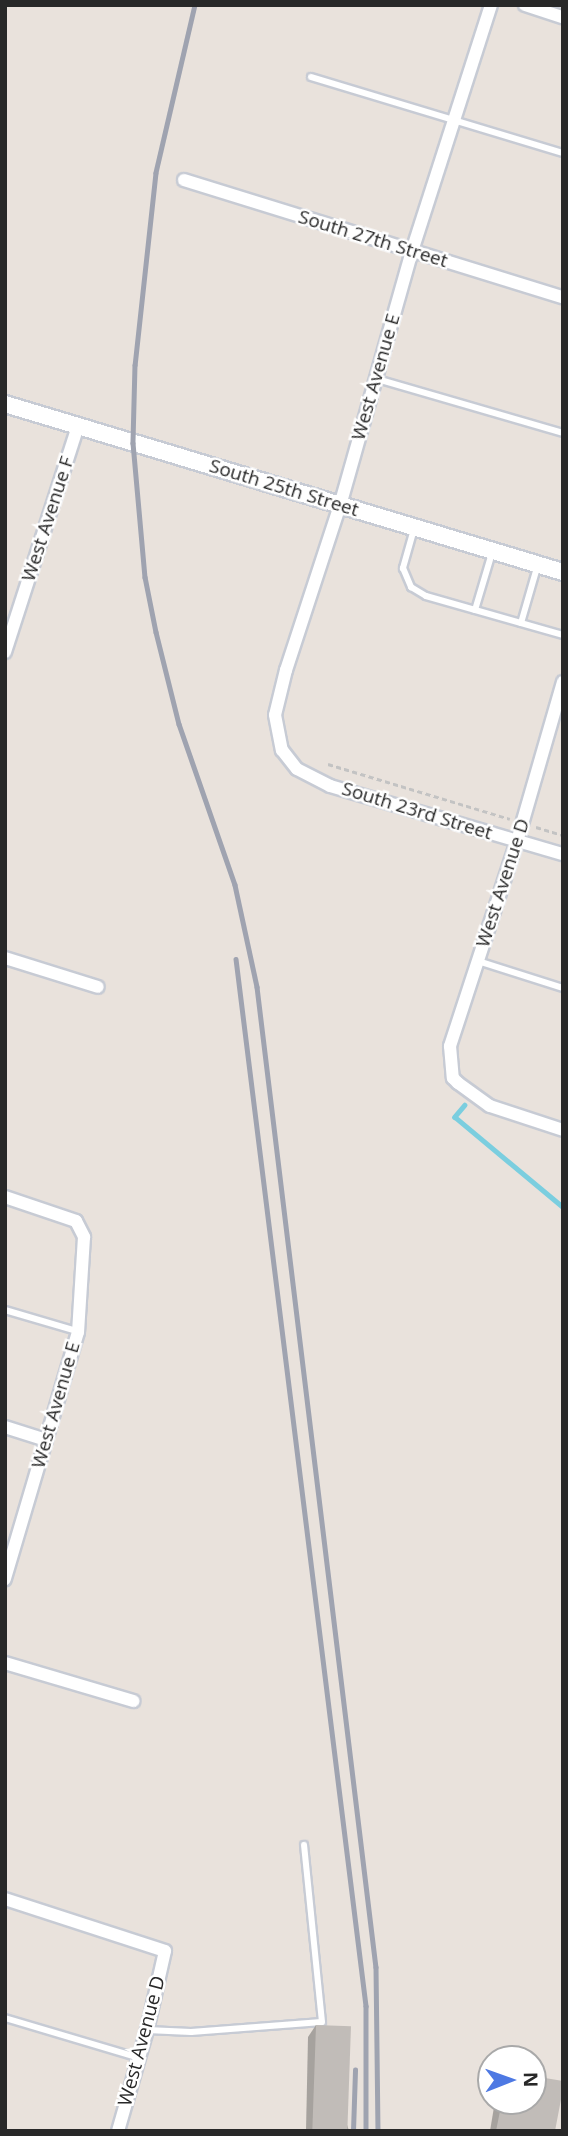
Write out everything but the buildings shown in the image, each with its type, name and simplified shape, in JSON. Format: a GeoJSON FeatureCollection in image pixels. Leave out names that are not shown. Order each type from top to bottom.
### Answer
{"type":"FeatureCollection","features":[{"type":"Feature","properties":{"kind":"street","name":"West Avenue E"},"geometry":{"type":"LineString","coordinates":[[282,750],[275,715],[286,670],[340,505],[412,251],[491,5]]}},
{"type":"Feature","properties":{"kind":"street"},"geometry":{"type":"LineString","coordinates":[[525,5],[563,17]]}},
{"type":"Feature","properties":{"kind":"street","name":"South 27th Street"},"geometry":{"type":"LineString","coordinates":[[184,180],[563,297]]}},
{"type":"Feature","properties":{"kind":"street","name":"South 25th Street"},"geometry":{"type":"LineString","coordinates":[[5,404],[563,572]]}},
{"type":"Feature","properties":{"kind":"street","name":"West Avenue F"},"geometry":{"type":"LineString","coordinates":[[5,652],[78,426]]}},
{"type":"Feature","properties":{"kind":"street","name":"West Avenue D"},"geometry":{"type":"LineString","coordinates":[[563,682],[559,708],[450,1046],[453,1078],[458,1083],[490,1106],[563,1130]]}},
{"type":"Feature","properties":{"kind":"street","name":"South 23rd Street"},"geometry":{"type":"LineString","coordinates":[[282,750],[298,769],[330,786],[563,855]]}},
{"type":"Feature","properties":{"kind":"street"},"geometry":{"type":"LineString","coordinates":[[5,958],[98,987]]}},
{"type":"Feature","properties":{"kind":"street","name":"West Avenue E"},"geometry":{"type":"LineString","coordinates":[[5,1198],[76,1221],[84,1237],[78,1332],[47,1440],[10,1544],[5,1579]]}},
{"type":"Feature","properties":{"kind":"street"},"geometry":{"type":"LineString","coordinates":[[5,1427],[47,1440]]}},
{"type":"Feature","properties":{"kind":"street"},"geometry":{"type":"LineString","coordinates":[[5,1663],[132,1701]]}},
{"type":"Feature","properties":{"kind":"street","name":"West Avenue D"},"geometry":{"type":"LineString","coordinates":[[5,1899],[165,1951],[148,2030],[118,2131]]}},
{"type":"Feature","properties":{"kind":"lane"},"geometry":{"type":"LineString","coordinates":[[311,77],[563,153]]}},
{"type":"Feature","properties":{"kind":"lane"},"geometry":{"type":"LineString","coordinates":[[376,378],[563,433]]}},
{"type":"Feature","properties":{"kind":"lane"},"geometry":{"type":"LineString","coordinates":[[414,527],[403,568],[411,587],[426,596],[563,635]]}},
{"type":"Feature","properties":{"kind":"lane"},"geometry":{"type":"LineString","coordinates":[[475,610],[493,551]]}},
{"type":"Feature","properties":{"kind":"lane"},"geometry":{"type":"LineString","coordinates":[[521,623],[538,564]]}},
{"type":"Feature","properties":{"kind":"lane"},"geometry":{"type":"LineString","coordinates":[[478,961],[563,988]]}},
{"type":"Feature","properties":{"kind":"lane"},"geometry":{"type":"LineString","coordinates":[[5,1310],[78,1332]]}},
{"type":"Feature","properties":{"kind":"lane"},"geometry":{"type":"LineString","coordinates":[[148,2030],[191,2032],[322,2022],[304,1845]]}},
{"type":"Feature","properties":{"kind":"lane"},"geometry":{"type":"LineString","coordinates":[[5,2018],[139,2058]]}},
{"type":"Feature","properties":{"kind":"path"},"geometry":{"type":"LineString","coordinates":[[328,764],[510,819]]}},
{"type":"Feature","properties":{"kind":"path"},"geometry":{"type":"LineString","coordinates":[[530,825],[563,835]]}},
{"type":"Feature","properties":{"kind":"waterway"},"geometry":{"type":"LineString","coordinates":[[465,1105],[455,1117],[563,1207]]}},
{"type":"Feature","properties":{"kind":"railway"},"geometry":{"type":"LineString","coordinates":[[195,5],[156,173],[135,365],[133,443],[145,577],[156,632],[179,724],[235,885],[257,987],[376,1967],[378,2131]]}},
{"type":"Feature","properties":{"kind":"railway"},"geometry":{"type":"LineString","coordinates":[[236,959],[366,2006],[366,2131]]}},
{"type":"Feature","properties":{"kind":"railway"},"geometry":{"type":"LineString","coordinates":[[353,2131],[355,2070]]}}]}
